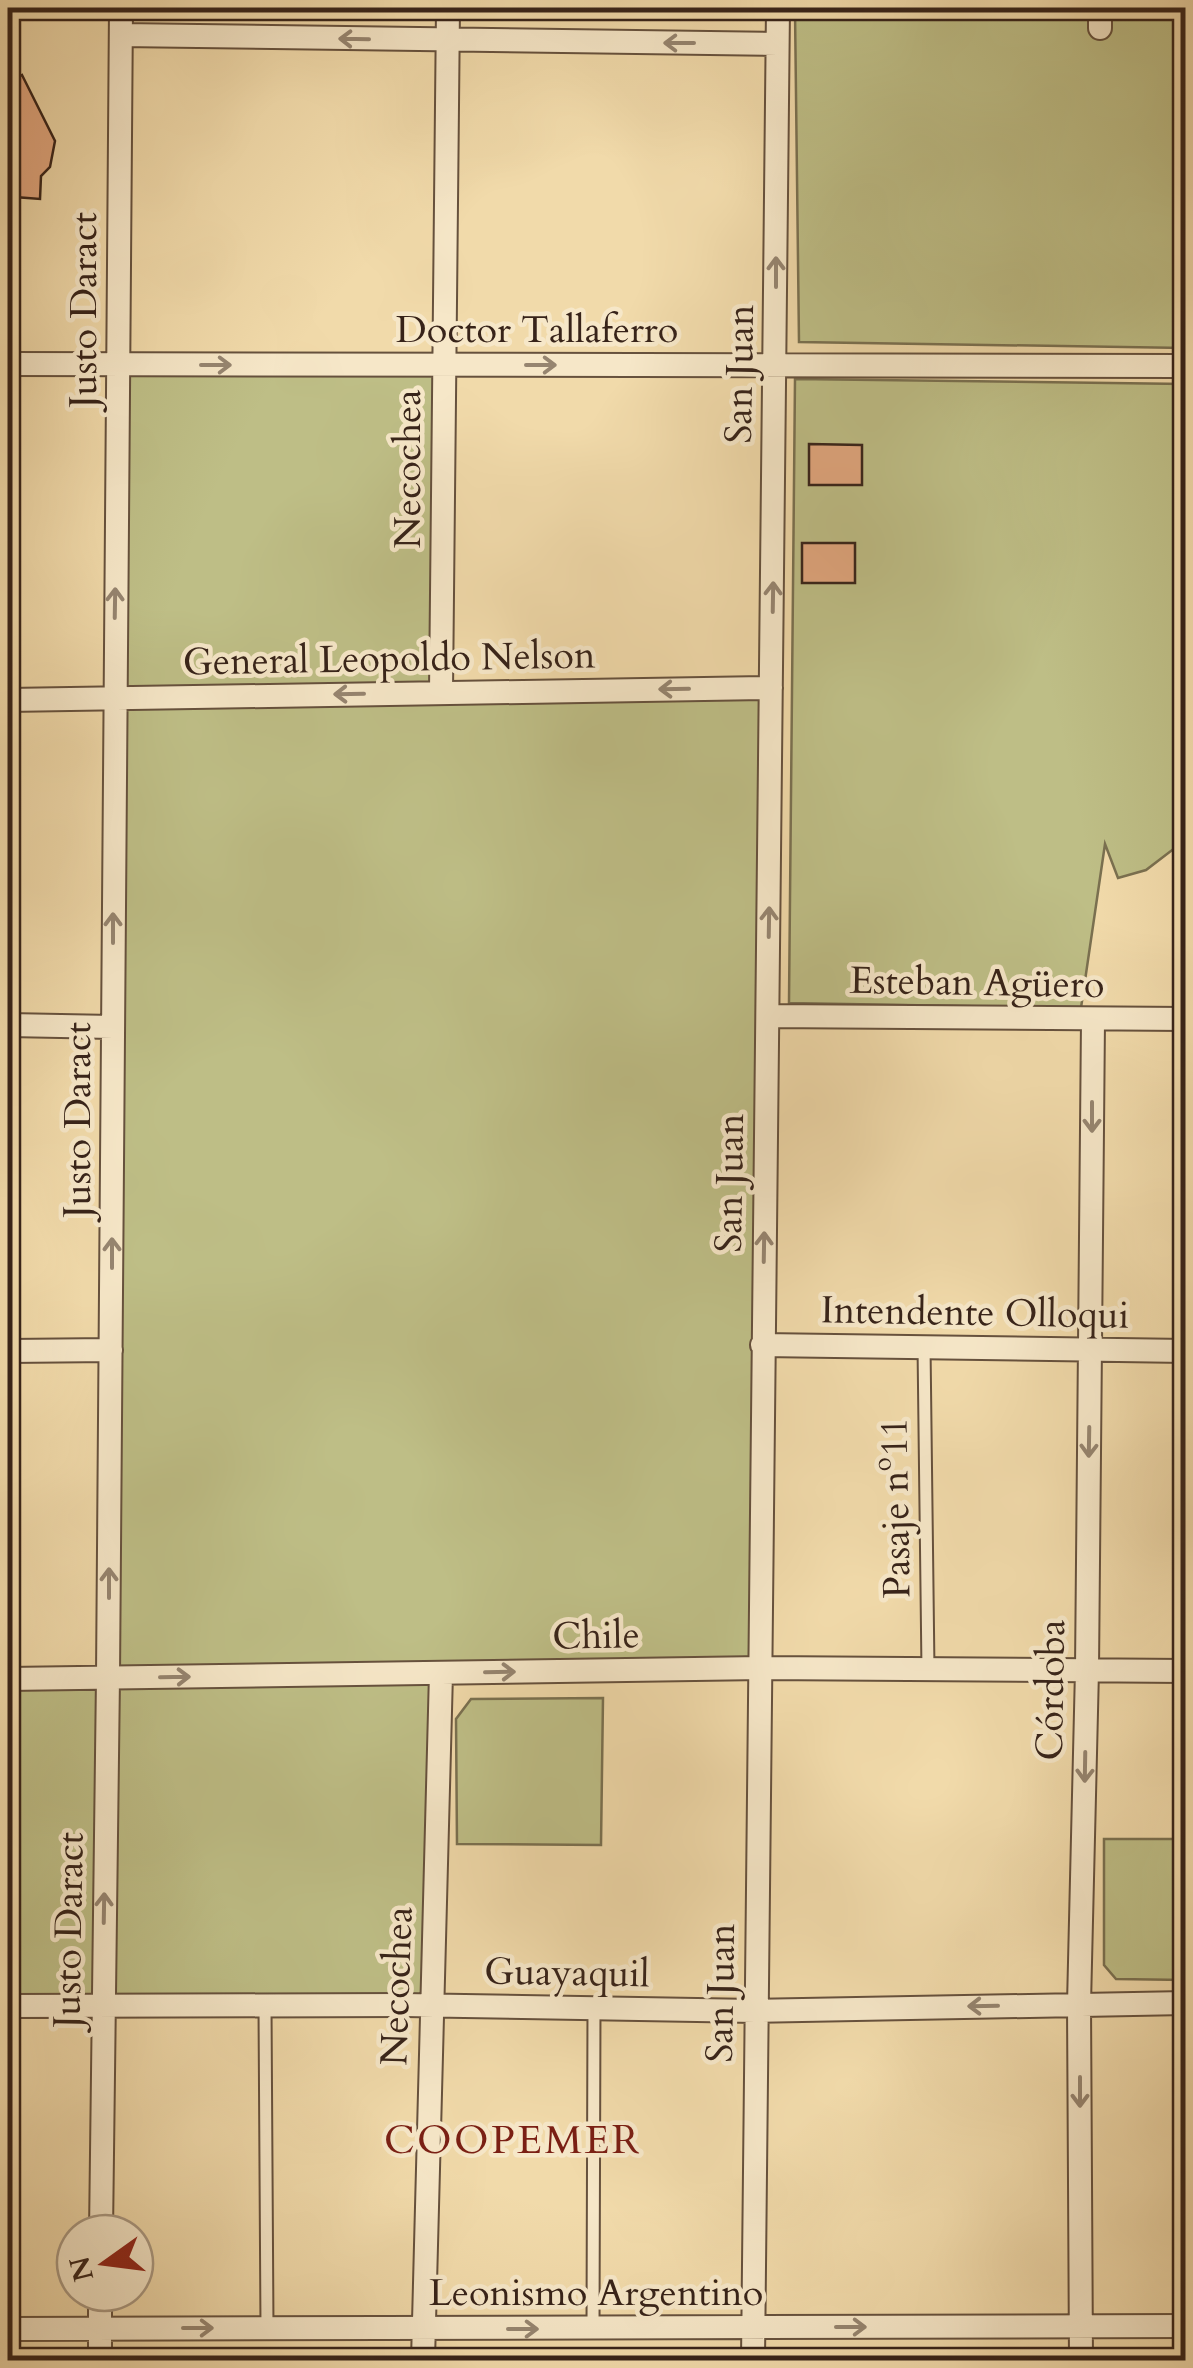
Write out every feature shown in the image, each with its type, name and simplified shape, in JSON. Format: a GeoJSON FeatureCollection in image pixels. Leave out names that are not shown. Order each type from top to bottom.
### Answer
{"type":"FeatureCollection","features":[{"type":"Feature","properties":{"kind":"street","name":"Justo Daract"},"geometry":{"type":"LineString","coordinates":[[101,2213],[121,8]]}},
{"type":"Feature","properties":{"kind":"street","name":"Necochea"},"geometry":{"type":"LineString","coordinates":[[442,692],[448,8]]}},
{"type":"Feature","properties":{"kind":"street","name":"San Juan"},"geometry":{"type":"LineString","coordinates":[[753,2360],[778,8]]}},
{"type":"Feature","properties":{"kind":"street"},"geometry":{"type":"LineString","coordinates":[[120,35],[777,44]]}},
{"type":"Feature","properties":{"kind":"street","name":"Doctor Tallaferro"},"geometry":{"type":"LineString","coordinates":[[8,364],[1186,366]]}},
{"type":"Feature","properties":{"kind":"street","name":"General Leopoldo Nelson"},"geometry":{"type":"LineString","coordinates":[[8,700],[771,688]]}},
{"type":"Feature","properties":{"kind":"street","name":"Esteban Agüero"},"geometry":{"type":"LineString","coordinates":[[768,1016],[1186,1019]]}},
{"type":"Feature","properties":{"kind":"street","name":"Córdoba"},"geometry":{"type":"LineString","coordinates":[[1081,2360],[1079,2004],[1087,1670],[1092,1020]]}},
{"type":"Feature","properties":{"kind":"street"},"geometry":{"type":"LineString","coordinates":[[8,1025],[114,1027]]}},
{"type":"Feature","properties":{"kind":"street","name":"Intendente Olloqui"},"geometry":{"type":"LineString","coordinates":[[762,1344],[1186,1352]]}},
{"type":"Feature","properties":{"kind":"street"},"geometry":{"type":"LineString","coordinates":[[8,1351],[111,1350]]}},
{"type":"Feature","properties":{"kind":"street","name":"Chile"},"geometry":{"type":"LineString","coordinates":[[8,1679],[762,1668],[1186,1672]]}},
{"type":"Feature","properties":{"kind":"street","name":"Necochea"},"geometry":{"type":"LineString","coordinates":[[423,2360],[441,1674]]}},
{"type":"Feature","properties":{"kind":"street","name":"Guayaquil"},"geometry":{"type":"LineString","coordinates":[[8,2006],[431,2006],[755,2012],[1186,2003]]}},
{"type":"Feature","properties":{"kind":"street"},"geometry":{"type":"LineString","coordinates":[[100,2313],[100,2360]]}},
{"type":"Feature","properties":{"kind":"street","name":"Leonismo Argentino"},"geometry":{"type":"LineString","coordinates":[[8,2330],[1186,2326]]}},
{"type":"Feature","properties":{"kind":"lane","name":"Pasaje nº11"},"geometry":{"type":"LineString","coordinates":[[924,1346],[928,1670]]}},
{"type":"Feature","properties":{"kind":"lane"},"geometry":{"type":"LineString","coordinates":[[265,2007],[267,2328]]}},
{"type":"Feature","properties":{"kind":"lane"},"geometry":{"type":"LineString","coordinates":[[593,2328],[594,2009]]}},
{"type":"Feature","properties":{"kind":"green space"},"geometry":{"type":"Polygon","coordinates":[[[1185,8],[1185,348],[799,342],[795,11],[1185,8]]]}},
{"type":"Feature","properties":{"kind":"green space"},"geometry":{"type":"Polygon","coordinates":[[[119,364],[444,365],[442,692],[771,688],[762,1668],[441,1673],[431,2005],[8,2005],[8,1679],[108,1678],[119,364]]]}},
{"type":"Feature","properties":{"kind":"green space"},"geometry":{"type":"Polygon","coordinates":[[[795,379],[1185,384],[1185,845],[1180,844],[1146,870],[1118,878],[1105,844],[1081,1008],[789,1003],[795,379]]]}},
{"type":"Feature","properties":{"kind":"green space"},"geometry":{"type":"Polygon","coordinates":[[[603,1698],[601,1845],[457,1844],[456,1719],[471,1699],[603,1698]]]}},
{"type":"Feature","properties":{"kind":"green space"},"geometry":{"type":"Polygon","coordinates":[[[1104,1839],[1185,1839],[1185,1980],[1116,1979],[1104,1965],[1104,1839]]]}},
{"type":"Feature","properties":{"kind":"building"},"geometry":{"type":"Polygon","coordinates":[[[22,75],[55,141],[50,167],[41,176],[40,199],[15,197],[16,178],[8,164],[8,83],[22,75]]]}},
{"type":"Feature","properties":{"kind":"building"},"geometry":{"type":"Polygon","coordinates":[[[809,444],[862,445],[862,485],[809,485],[809,444]]]}},
{"type":"Feature","properties":{"kind":"building"},"geometry":{"type":"Polygon","coordinates":[[[802,543],[855,543],[855,583],[802,583],[802,543]]]}},
{"type":"Feature","properties":{"kind":"building"},"geometry":{"type":"Polygon","coordinates":[[[135,2356],[391,2356],[400,2360],[135,2360],[135,2356]]]}},
{"type":"Feature","properties":{"kind":"district","name":"COOPEMER"},"geometry":{"type":"Point","coordinates":[513,2140]}}]}
